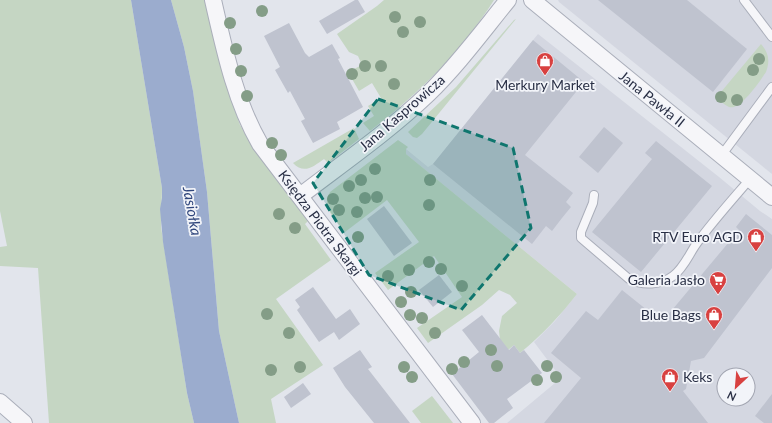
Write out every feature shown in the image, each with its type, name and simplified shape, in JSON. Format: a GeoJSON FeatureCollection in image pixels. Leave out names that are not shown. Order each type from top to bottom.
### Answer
{"type":"FeatureCollection","features":[{"type":"Feature","properties":{"kind":"street","name":"Księdza Piotra Skargi"},"geometry":{"type":"LineString","coordinates":[[213,0],[237,94],[246,118],[260,144],[472,423]]}},
{"type":"Feature","properties":{"kind":"street","name":"Jana Kasprowicza"},"geometry":{"type":"LineString","coordinates":[[300,196],[394,124],[427,95],[453,69],[508,0]]}},
{"type":"Feature","properties":{"kind":"street","name":"Jana Pawła II"},"geometry":{"type":"LineString","coordinates":[[532,0],[772,197]]}},
{"type":"Feature","properties":{"kind":"street"},"geometry":{"type":"LineString","coordinates":[[0,402],[24,423]]}},
{"type":"Feature","properties":{"kind":"lane"},"geometry":{"type":"LineString","coordinates":[[744,0],[772,37]]}},
{"type":"Feature","properties":{"kind":"lane"},"geometry":{"type":"LineString","coordinates":[[721,156],[772,87]]}},
{"type":"Feature","properties":{"kind":"lane"},"geometry":{"type":"LineString","coordinates":[[594,196],[581,232],[582,238],[629,279],[638,283],[647,284],[669,278],[677,272],[696,243],[750,179]]}},
{"type":"Feature","properties":{"kind":"highlighted area"},"geometry":{"type":"Polygon","coordinates":[[[378,99],[513,148],[531,228],[461,310],[369,275],[313,183],[378,99]]]}},
{"type":"Feature","properties":{"kind":"shaded area"},"geometry":{"type":"Polygon","coordinates":[[[558,0],[772,0],[772,174],[559,2],[558,0]]]}},
{"type":"Feature","properties":{"kind":"shaded area"},"geometry":{"type":"Polygon","coordinates":[[[538,34],[772,219],[772,423],[507,423],[561,378],[534,342],[555,321],[577,294],[406,154],[406,149],[428,167],[433,164],[538,34]]]}},
{"type":"Feature","properties":{"kind":"green space"},"geometry":{"type":"Polygon","coordinates":[[[0,0],[131,0],[162,188],[161,227],[187,393],[194,423],[49,423],[38,268],[0,266],[0,247],[7,246],[0,211],[0,0]]]}},
{"type":"Feature","properties":{"kind":"green space"},"geometry":{"type":"Polygon","coordinates":[[[171,0],[205,0],[224,78],[240,125],[263,160],[308,221],[305,224],[331,260],[276,299],[323,365],[271,399],[276,423],[239,423],[219,331],[207,192],[193,91],[184,47],[171,0]]]}},
{"type":"Feature","properties":{"kind":"green space"},"geometry":{"type":"Polygon","coordinates":[[[384,0],[494,0],[453,55],[438,71],[388,117],[370,131],[363,123],[374,116],[368,106],[381,98],[372,83],[359,91],[348,72],[362,65],[358,56],[349,52],[337,34],[384,0]]]}},
{"type":"Feature","properties":{"kind":"green space"},"geometry":{"type":"Polygon","coordinates":[[[516,19],[422,134],[417,138],[413,137],[408,132],[456,87],[516,19]]]}},
{"type":"Feature","properties":{"kind":"green space"},"geometry":{"type":"Polygon","coordinates":[[[761,44],[768,57],[766,72],[755,88],[744,100],[734,107],[727,106],[716,98],[761,44]]]}},
{"type":"Feature","properties":{"kind":"green space"},"geometry":{"type":"Polygon","coordinates":[[[354,128],[359,139],[328,163],[324,159],[313,167],[305,169],[297,167],[293,163],[354,128]]]}},
{"type":"Feature","properties":{"kind":"green space"},"geometry":{"type":"Polygon","coordinates":[[[398,140],[408,147],[406,149],[406,154],[577,294],[550,325],[520,353],[514,345],[508,350],[500,340],[499,331],[502,316],[517,303],[510,295],[499,290],[482,305],[428,343],[417,328],[462,297],[434,256],[388,290],[375,273],[419,242],[387,200],[345,232],[330,213],[327,203],[330,192],[398,140]]]}},
{"type":"Feature","properties":{"kind":"green space"},"geometry":{"type":"Polygon","coordinates":[[[432,396],[453,423],[421,423],[412,411],[432,396]]]}},
{"type":"Feature","properties":{"kind":"water","name":"Jasiołka"},"geometry":{"type":"Polygon","coordinates":[[[131,0],[171,0],[184,47],[193,91],[207,192],[219,331],[239,423],[194,423],[187,393],[163,242],[160,209],[162,188],[131,0]]]}},
{"type":"Feature","properties":{"kind":"building"},"geometry":{"type":"Polygon","coordinates":[[[355,0],[358,0],[365,12],[327,34],[319,21],[355,0]]]}},
{"type":"Feature","properties":{"kind":"building"},"geometry":{"type":"Polygon","coordinates":[[[598,0],[687,0],[747,49],[713,92],[598,0]]]}},
{"type":"Feature","properties":{"kind":"building"},"geometry":{"type":"Polygon","coordinates":[[[289,23],[305,53],[309,57],[332,44],[340,58],[338,59],[363,107],[337,122],[340,129],[313,143],[301,121],[305,119],[290,91],[288,93],[275,70],[280,67],[264,36],[289,23]]]}},
{"type":"Feature","properties":{"kind":"building"},"geometry":{"type":"Polygon","coordinates":[[[533,40],[584,82],[525,155],[573,193],[566,202],[571,207],[552,231],[546,226],[532,244],[433,164],[533,40]]]}},
{"type":"Feature","properties":{"kind":"building"},"geometry":{"type":"Polygon","coordinates":[[[604,127],[623,143],[598,173],[579,157],[604,127]]]}},
{"type":"Feature","properties":{"kind":"building"},"geometry":{"type":"Polygon","coordinates":[[[656,141],[712,186],[641,272],[592,232],[652,159],[645,153],[656,141]]]}},
{"type":"Feature","properties":{"kind":"building"},"geometry":{"type":"Polygon","coordinates":[[[384,206],[412,243],[394,256],[367,219],[384,206]]]}},
{"type":"Feature","properties":{"kind":"building","name":"Galeria Jasło"},"geometry":{"type":"Polygon","coordinates":[[[746,214],[772,235],[772,268],[704,358],[691,361],[686,389],[683,391],[708,423],[544,423],[581,378],[551,353],[586,311],[598,320],[622,290],[662,322],[739,230],[736,227],[746,214]]]}},
{"type":"Feature","properties":{"kind":"building"},"geometry":{"type":"Polygon","coordinates":[[[439,275],[452,292],[433,307],[419,290],[439,275]]]}},
{"type":"Feature","properties":{"kind":"building"},"geometry":{"type":"Polygon","coordinates":[[[313,287],[336,319],[350,309],[360,324],[339,340],[334,332],[319,342],[297,310],[300,307],[295,300],[313,287]]]}},
{"type":"Feature","properties":{"kind":"building"},"geometry":{"type":"Polygon","coordinates":[[[482,315],[509,350],[514,345],[520,353],[524,350],[542,373],[507,399],[513,408],[494,423],[489,423],[452,374],[479,352],[462,330],[482,315]]]}},
{"type":"Feature","properties":{"kind":"building"},"geometry":{"type":"Polygon","coordinates":[[[360,350],[372,367],[368,369],[410,423],[374,423],[345,387],[333,368],[360,350]]]}},
{"type":"Feature","properties":{"kind":"building"},"geometry":{"type":"Polygon","coordinates":[[[303,383],[311,394],[291,408],[284,397],[303,383]]]}},
{"type":"Feature","properties":{"kind":"building"},"geometry":{"type":"Polygon","coordinates":[[[772,394],[772,423],[764,423],[755,416],[772,394]]]}},
{"type":"Feature","properties":{"kind":"place","name":"Merkury Market"},"geometry":{"type":"Point","coordinates":[545,76]}},
{"type":"Feature","properties":{"kind":"place","name":"RTV Euro AGD"},"geometry":{"type":"Point","coordinates":[756,252]}},
{"type":"Feature","properties":{"kind":"place","name":"Galeria Jasło"},"geometry":{"type":"Point","coordinates":[718,295]}},
{"type":"Feature","properties":{"kind":"place","name":"Blue Bags"},"geometry":{"type":"Point","coordinates":[714,330]}},
{"type":"Feature","properties":{"kind":"place","name":"Keks"},"geometry":{"type":"Point","coordinates":[670,392]}}]}
